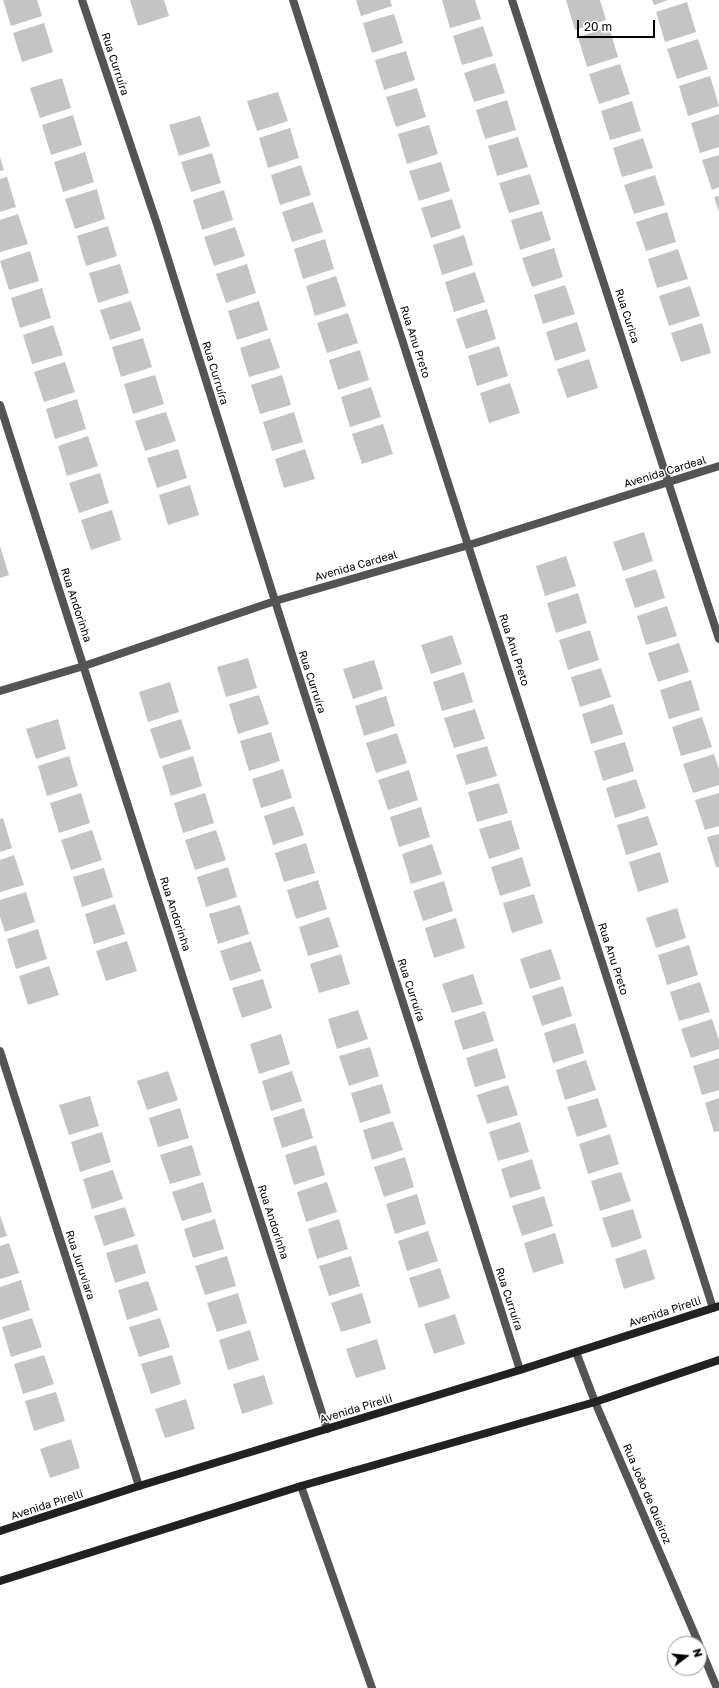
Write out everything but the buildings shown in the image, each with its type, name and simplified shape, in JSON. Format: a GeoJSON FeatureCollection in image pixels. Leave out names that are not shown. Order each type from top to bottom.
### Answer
{"type":"FeatureCollection","features":[{"type":"Feature","properties":{"kind":"street","name":"Rua Curruíra"},"geometry":{"type":"LineString","coordinates":[[82,0],[157,224],[275,601],[520,1370]]}},
{"type":"Feature","properties":{"kind":"street","name":"Rua Anu Preto"},"geometry":{"type":"LineString","coordinates":[[293,0],[716,1307]]}},
{"type":"Feature","properties":{"kind":"street","name":"Rua Curica"},"geometry":{"type":"LineString","coordinates":[[512,0],[719,638]]}},
{"type":"Feature","properties":{"kind":"street","name":"Rua Andorinha"},"geometry":{"type":"LineString","coordinates":[[0,405],[327,1429]]}},
{"type":"Feature","properties":{"kind":"street","name":"Avenida Cardeal"},"geometry":{"type":"LineString","coordinates":[[0,691],[84,666],[275,601],[469,545],[719,466]]}},
{"type":"Feature","properties":{"kind":"street","name":"Rua Juruviara"},"geometry":{"type":"LineString","coordinates":[[0,1051],[140,1486]]}},
{"type":"Feature","properties":{"kind":"street","name":"Avenida Pirelli"},"geometry":{"type":"LineString","coordinates":[[0,1531],[140,1486],[520,1370],[716,1307]]}},
{"type":"Feature","properties":{"kind":"street","name":"Rua João de Queiroz"},"geometry":{"type":"LineString","coordinates":[[576,1352],[696,1636]]}},
{"type":"Feature","properties":{"kind":"street"},"geometry":{"type":"LineString","coordinates":[[0,1581],[301,1486],[596,1402],[719,1360]]}},
{"type":"Feature","properties":{"kind":"street"},"geometry":{"type":"LineString","coordinates":[[301,1486],[372,1688]]}},
{"type":"Feature","properties":{"kind":"street","name":"Rua João de Queiroz"},"geometry":{"type":"LineString","coordinates":[[707,1664],[717,1688]]}}]}
